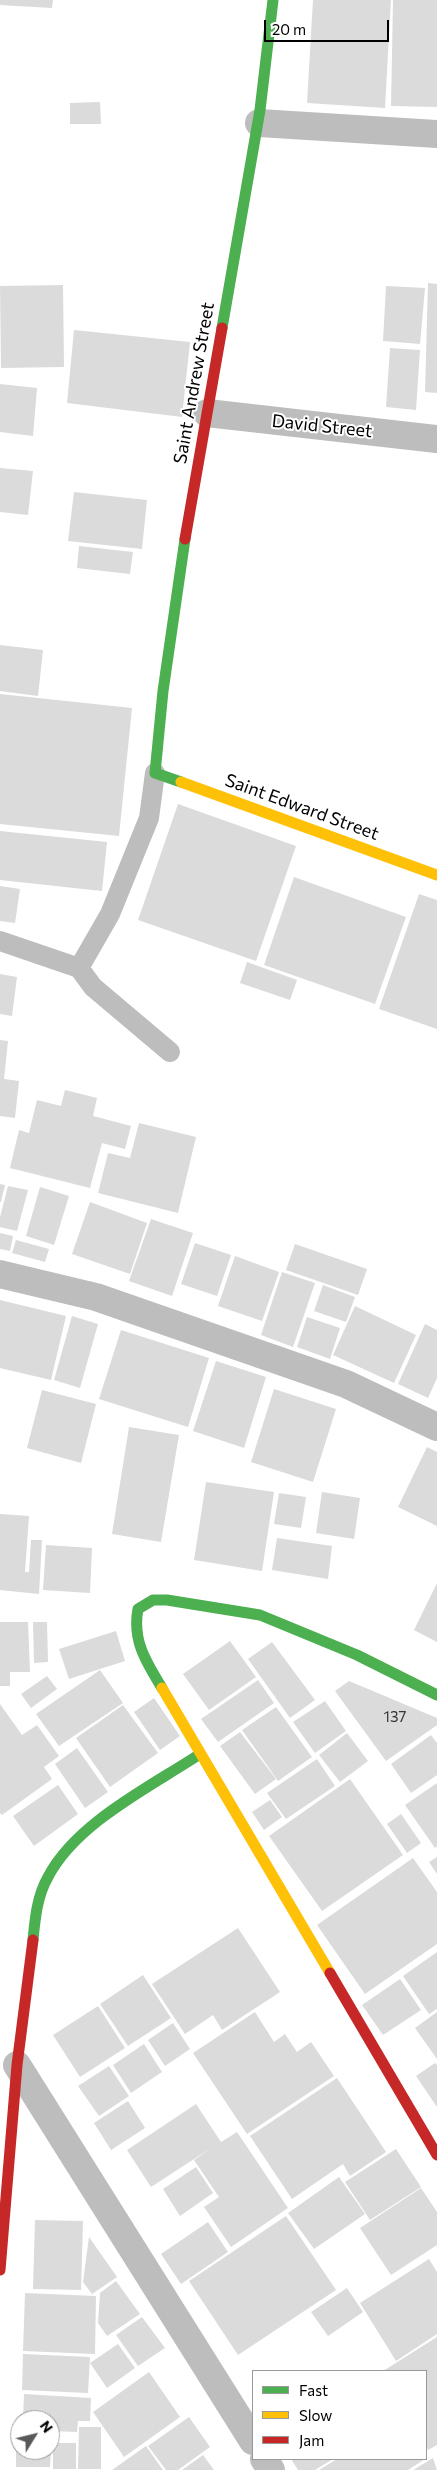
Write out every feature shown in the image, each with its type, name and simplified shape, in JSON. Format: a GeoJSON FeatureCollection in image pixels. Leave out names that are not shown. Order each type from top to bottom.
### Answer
{"type":"FeatureCollection","features":[{"type":"Feature","properties":{"kind":"street","name":"Saint Andrew Street"},"geometry":{"type":"LineString","coordinates":[[155,773],[161,701],[176,593],[206,413],[259,123],[273,0]]}},
{"type":"Feature","properties":{"kind":"street"},"geometry":{"type":"LineString","coordinates":[[259,123],[437,134]]}},
{"type":"Feature","properties":{"kind":"street","name":"David Street"},"geometry":{"type":"LineString","coordinates":[[206,413],[437,439]]}},
{"type":"Feature","properties":{"kind":"street","name":"Saint Edward Street"},"geometry":{"type":"LineString","coordinates":[[155,773],[437,875]]}},
{"type":"Feature","properties":{"kind":"street"},"geometry":{"type":"LineString","coordinates":[[0,1274],[96,1297],[346,1384],[437,1427]]}},
{"type":"Feature","properties":{"kind":"street"},"geometry":{"type":"LineString","coordinates":[[437,1694],[357,1655],[260,1615],[167,1600],[152,1600],[138,1608],[135,1624],[140,1651],[437,2155]]}},
{"type":"Feature","properties":{"kind":"street"},"geometry":{"type":"LineString","coordinates":[[0,2270],[17,2065],[36,1908],[47,1878],[66,1849],[104,1817],[200,1754]]}},
{"type":"Feature","properties":{"kind":"street"},"geometry":{"type":"LineString","coordinates":[[17,2065],[252,2439]]}},
{"type":"Feature","properties":{"kind":"lane"},"geometry":{"type":"LineString","coordinates":[[79,968],[110,914],[149,818],[155,773]]}},
{"type":"Feature","properties":{"kind":"lane"},"geometry":{"type":"LineString","coordinates":[[0,941],[79,968],[93,988],[170,1052]]}},
{"type":"Feature","properties":{"kind":"building"},"geometry":{"type":"Polygon","coordinates":[[[0,0],[53,0],[52,8],[0,5],[0,0]]]}},
{"type":"Feature","properties":{"kind":"building"},"geometry":{"type":"Polygon","coordinates":[[[313,0],[391,0],[385,108],[307,103],[313,0]]]}},
{"type":"Feature","properties":{"kind":"building"},"geometry":{"type":"Polygon","coordinates":[[[393,0],[437,0],[437,107],[391,106],[393,0]]]}},
{"type":"Feature","properties":{"kind":"building"},"geometry":{"type":"Polygon","coordinates":[[[100,102],[101,124],[70,124],[70,103],[100,102]]]}},
{"type":"Feature","properties":{"kind":"building"},"geometry":{"type":"Polygon","coordinates":[[[428,283],[437,284],[437,393],[425,392],[428,283]]]}},
{"type":"Feature","properties":{"kind":"building"},"geometry":{"type":"Polygon","coordinates":[[[63,285],[64,367],[1,368],[0,286],[63,285]]]}},
{"type":"Feature","properties":{"kind":"building"},"geometry":{"type":"Polygon","coordinates":[[[386,286],[425,288],[420,344],[383,341],[386,286]]]}},
{"type":"Feature","properties":{"kind":"building"},"geometry":{"type":"Polygon","coordinates":[[[74,330],[190,342],[182,417],[67,403],[74,330]]]}},
{"type":"Feature","properties":{"kind":"building"},"geometry":{"type":"Polygon","coordinates":[[[390,348],[420,350],[416,410],[386,407],[390,348]]]}},
{"type":"Feature","properties":{"kind":"building"},"geometry":{"type":"Polygon","coordinates":[[[0,384],[37,388],[33,436],[0,432],[0,384]]]}},
{"type":"Feature","properties":{"kind":"building"},"geometry":{"type":"Polygon","coordinates":[[[0,468],[33,471],[28,515],[0,512],[0,468]]]}},
{"type":"Feature","properties":{"kind":"building"},"geometry":{"type":"Polygon","coordinates":[[[74,492],[147,500],[142,549],[68,541],[74,492]]]}},
{"type":"Feature","properties":{"kind":"building"},"geometry":{"type":"Polygon","coordinates":[[[79,546],[133,552],[130,574],[77,568],[79,546]]]}},
{"type":"Feature","properties":{"kind":"building"},"geometry":{"type":"Polygon","coordinates":[[[0,645],[43,650],[38,696],[0,691],[0,645]]]}},
{"type":"Feature","properties":{"kind":"building"},"geometry":{"type":"Polygon","coordinates":[[[0,694],[132,708],[119,836],[0,824],[0,694]]]}},
{"type":"Feature","properties":{"kind":"building"},"geometry":{"type":"Polygon","coordinates":[[[178,804],[296,846],[256,961],[138,920],[178,804]]]}},
{"type":"Feature","properties":{"kind":"building"},"geometry":{"type":"Polygon","coordinates":[[[0,831],[107,842],[102,891],[0,880],[0,831]]]}},
{"type":"Feature","properties":{"kind":"building"},"geometry":{"type":"Polygon","coordinates":[[[294,877],[406,917],[375,1004],[264,965],[294,877]]]}},
{"type":"Feature","properties":{"kind":"building"},"geometry":{"type":"Polygon","coordinates":[[[0,886],[20,889],[15,923],[0,921],[0,886]]]}},
{"type":"Feature","properties":{"kind":"building"},"geometry":{"type":"Polygon","coordinates":[[[419,894],[437,900],[437,1029],[379,1009],[419,894]]]}},
{"type":"Feature","properties":{"kind":"building"},"geometry":{"type":"Polygon","coordinates":[[[247,962],[297,980],[290,1000],[240,983],[247,962]]]}},
{"type":"Feature","properties":{"kind":"building"},"geometry":{"type":"Polygon","coordinates":[[[0,974],[17,977],[12,1016],[0,1014],[0,974]]]}},
{"type":"Feature","properties":{"kind":"building"},"geometry":{"type":"Polygon","coordinates":[[[0,1040],[8,1041],[4,1079],[19,1081],[15,1118],[0,1116],[0,1040]]]}},
{"type":"Feature","properties":{"kind":"building"},"geometry":{"type":"Polygon","coordinates":[[[65,1090],[97,1098],[93,1116],[131,1126],[125,1149],[102,1143],[90,1188],[10,1168],[19,1130],[29,1133],[37,1100],[61,1106],[65,1090]]]}},
{"type":"Feature","properties":{"kind":"building"},"geometry":{"type":"Polygon","coordinates":[[[139,1123],[196,1137],[178,1213],[98,1193],[108,1153],[130,1158],[139,1123]]]}},
{"type":"Feature","properties":{"kind":"building"},"geometry":{"type":"Polygon","coordinates":[[[0,1184],[5,1185],[1,1202],[0,1202],[0,1184]]]}},
{"type":"Feature","properties":{"kind":"building"},"geometry":{"type":"Polygon","coordinates":[[[8,1186],[28,1190],[17,1231],[0,1227],[0,1217],[8,1186]]]}},
{"type":"Feature","properties":{"kind":"building"},"geometry":{"type":"Polygon","coordinates":[[[40,1187],[69,1196],[54,1245],[26,1236],[40,1187]]]}},
{"type":"Feature","properties":{"kind":"building"},"geometry":{"type":"Polygon","coordinates":[[[90,1202],[147,1223],[130,1274],[72,1254],[90,1202]]]}},
{"type":"Feature","properties":{"kind":"building"},"geometry":{"type":"Polygon","coordinates":[[[151,1219],[193,1233],[172,1296],[129,1281],[151,1219]]]}},
{"type":"Feature","properties":{"kind":"building"},"geometry":{"type":"Polygon","coordinates":[[[0,1233],[13,1236],[10,1251],[0,1249],[0,1233]]]}},
{"type":"Feature","properties":{"kind":"building"},"geometry":{"type":"Polygon","coordinates":[[[16,1240],[49,1249],[45,1262],[12,1253],[16,1240]]]}},
{"type":"Feature","properties":{"kind":"building"},"geometry":{"type":"Polygon","coordinates":[[[195,1243],[231,1255],[217,1296],[181,1284],[195,1243]]]}},
{"type":"Feature","properties":{"kind":"building"},"geometry":{"type":"Polygon","coordinates":[[[295,1244],[367,1269],[358,1295],[286,1270],[295,1244]]]}},
{"type":"Feature","properties":{"kind":"building"},"geometry":{"type":"Polygon","coordinates":[[[235,1256],[279,1272],[262,1321],[218,1306],[235,1256]]]}},
{"type":"Feature","properties":{"kind":"building"},"geometry":{"type":"Polygon","coordinates":[[[282,1272],[315,1283],[293,1347],[261,1335],[282,1272]]]}},
{"type":"Feature","properties":{"kind":"building"},"geometry":{"type":"Polygon","coordinates":[[[323,1285],[355,1297],[346,1322],[314,1311],[323,1285]]]}},
{"type":"Feature","properties":{"kind":"building"},"geometry":{"type":"Polygon","coordinates":[[[0,1300],[66,1316],[51,1380],[0,1368],[0,1300]]]}},
{"type":"Feature","properties":{"kind":"building"},"geometry":{"type":"Polygon","coordinates":[[[355,1306],[416,1335],[394,1383],[333,1355],[355,1306]]]}},
{"type":"Feature","properties":{"kind":"building"},"geometry":{"type":"Polygon","coordinates":[[[72,1316],[98,1324],[80,1388],[54,1380],[72,1316]]]}},
{"type":"Feature","properties":{"kind":"building"},"geometry":{"type":"Polygon","coordinates":[[[307,1317],[340,1328],[330,1359],[297,1347],[307,1317]]]}},
{"type":"Feature","properties":{"kind":"building"},"geometry":{"type":"Polygon","coordinates":[[[425,1324],[437,1330],[437,1378],[428,1398],[398,1384],[425,1324]]]}},
{"type":"Feature","properties":{"kind":"building"},"geometry":{"type":"Polygon","coordinates":[[[121,1330],[209,1358],[188,1427],[99,1399],[121,1330]]]}},
{"type":"Feature","properties":{"kind":"building"},"geometry":{"type":"Polygon","coordinates":[[[216,1361],[266,1377],[244,1448],[193,1431],[216,1361]]]}},
{"type":"Feature","properties":{"kind":"building"},"geometry":{"type":"Polygon","coordinates":[[[274,1389],[336,1409],[313,1482],[251,1462],[274,1389]]]}},
{"type":"Feature","properties":{"kind":"building"},"geometry":{"type":"Polygon","coordinates":[[[42,1390],[96,1404],[81,1463],[27,1448],[42,1390]]]}},
{"type":"Feature","properties":{"kind":"building"},"geometry":{"type":"Polygon","coordinates":[[[129,1427],[179,1435],[161,1542],[112,1534],[129,1427]]]}},
{"type":"Feature","properties":{"kind":"building"},"geometry":{"type":"Polygon","coordinates":[[[427,1447],[437,1452],[437,1526],[398,1507],[427,1447]]]}},
{"type":"Feature","properties":{"kind":"building"},"geometry":{"type":"Polygon","coordinates":[[[206,1482],[274,1492],[262,1571],[194,1560],[206,1482]]]}},
{"type":"Feature","properties":{"kind":"building"},"geometry":{"type":"Polygon","coordinates":[[[322,1492],[360,1498],[354,1539],[316,1533],[322,1492]]]}},
{"type":"Feature","properties":{"kind":"building"},"geometry":{"type":"Polygon","coordinates":[[[279,1493],[306,1497],[301,1528],[274,1524],[279,1493]]]}},
{"type":"Feature","properties":{"kind":"building"},"geometry":{"type":"Polygon","coordinates":[[[0,1514],[29,1516],[25,1572],[29,1572],[31,1540],[42,1540],[39,1594],[0,1590],[0,1514]]]}},
{"type":"Feature","properties":{"kind":"building"},"geometry":{"type":"Polygon","coordinates":[[[277,1538],[332,1546],[328,1579],[272,1570],[277,1538]]]}},
{"type":"Feature","properties":{"kind":"building"},"geometry":{"type":"Polygon","coordinates":[[[46,1545],[92,1548],[90,1593],[43,1590],[46,1545]]]}},
{"type":"Feature","properties":{"kind":"building"},"geometry":{"type":"Polygon","coordinates":[[[437,1583],[437,1642],[414,1630],[437,1583]]]}},
{"type":"Feature","properties":{"kind":"building"},"geometry":{"type":"Polygon","coordinates":[[[0,1622],[28,1622],[30,1672],[10,1672],[10,1686],[0,1686],[0,1622]]]}},
{"type":"Feature","properties":{"kind":"building"},"geometry":{"type":"Polygon","coordinates":[[[33,1622],[47,1622],[48,1662],[34,1663],[33,1622]]]}},
{"type":"Feature","properties":{"kind":"building"},"geometry":{"type":"Polygon","coordinates":[[[116,1631],[125,1661],[69,1679],[59,1649],[116,1631]]]}},
{"type":"Feature","properties":{"kind":"building"},"geometry":{"type":"Polygon","coordinates":[[[230,1641],[256,1677],[209,1710],[183,1674],[230,1641]]]}},
{"type":"Feature","properties":{"kind":"building"},"geometry":{"type":"Polygon","coordinates":[[[272,1642],[315,1700],[290,1718],[248,1659],[272,1642]]]}},
{"type":"Feature","properties":{"kind":"building"},"geometry":{"type":"Polygon","coordinates":[[[100,1670],[123,1703],[59,1746],[36,1714],[100,1670]]]}},
{"type":"Feature","properties":{"kind":"building"},"geometry":{"type":"Polygon","coordinates":[[[47,1676],[57,1689],[31,1708],[21,1694],[47,1676]]]}},
{"type":"Feature","properties":{"kind":"building"},"geometry":{"type":"Polygon","coordinates":[[[258,1680],[274,1703],[218,1742],[201,1719],[258,1680]]]}},
{"type":"Feature","properties":{"kind":"building"},"geometry":{"type":"Polygon","coordinates":[[[349,1681],[437,1718],[437,1725],[386,1761],[335,1691],[349,1681]]]}},
{"type":"Feature","properties":{"kind":"building"},"geometry":{"type":"Polygon","coordinates":[[[154,1698],[180,1736],[160,1750],[134,1712],[154,1698]]]}},
{"type":"Feature","properties":{"kind":"building"},"geometry":{"type":"Polygon","coordinates":[[[325,1701],[346,1731],[315,1753],[293,1722],[325,1701]]]}},
{"type":"Feature","properties":{"kind":"building"},"geometry":{"type":"Polygon","coordinates":[[[0,1704],[22,1735],[37,1725],[59,1756],[44,1767],[52,1779],[2,1815],[0,1813],[0,1704]]]}},
{"type":"Feature","properties":{"kind":"building"},"geometry":{"type":"Polygon","coordinates":[[[123,1705],[158,1753],[110,1787],[76,1738],[123,1705]]]}},
{"type":"Feature","properties":{"kind":"building"},"geometry":{"type":"Polygon","coordinates":[[[276,1707],[312,1757],[278,1781],[242,1730],[276,1707]]]}},
{"type":"Feature","properties":{"kind":"building"},"geometry":{"type":"Polygon","coordinates":[[[240,1732],[276,1779],[255,1794],[220,1746],[240,1732]]]}},
{"type":"Feature","properties":{"kind":"building"},"geometry":{"type":"Polygon","coordinates":[[[347,1733],[368,1761],[340,1782],[319,1755],[347,1733]]]}},
{"type":"Feature","properties":{"kind":"building"},"geometry":{"type":"Polygon","coordinates":[[[431,1735],[437,1743],[437,1775],[411,1793],[391,1764],[431,1735]]]}},
{"type":"Feature","properties":{"kind":"building"},"geometry":{"type":"Polygon","coordinates":[[[77,1748],[108,1792],[85,1808],[55,1764],[77,1748]]]}},
{"type":"Feature","properties":{"kind":"building"},"geometry":{"type":"Polygon","coordinates":[[[317,1759],[335,1786],[286,1819],[267,1793],[317,1759]]]}},
{"type":"Feature","properties":{"kind":"building"},"geometry":{"type":"Polygon","coordinates":[[[350,1779],[403,1855],[322,1911],[269,1836],[350,1779]]]}},
{"type":"Feature","properties":{"kind":"building"},"geometry":{"type":"Polygon","coordinates":[[[437,1783],[437,1846],[435,1848],[405,1805],[437,1783]]]}},
{"type":"Feature","properties":{"kind":"building"},"geometry":{"type":"Polygon","coordinates":[[[58,1785],[78,1814],[34,1846],[13,1816],[58,1785]]]}},
{"type":"Feature","properties":{"kind":"building"},"geometry":{"type":"Polygon","coordinates":[[[270,1800],[282,1817],[264,1830],[252,1812],[270,1800]]]}},
{"type":"Feature","properties":{"kind":"building"},"geometry":{"type":"Polygon","coordinates":[[[401,1814],[421,1843],[407,1853],[387,1824],[401,1814]]]}},
{"type":"Feature","properties":{"kind":"building"},"geometry":{"type":"Polygon","coordinates":[[[437,1857],[437,1874],[429,1862],[437,1857]]]}},
{"type":"Feature","properties":{"kind":"building"},"geometry":{"type":"Polygon","coordinates":[[[413,1858],[437,1892],[437,1944],[365,1994],[317,1925],[413,1858]]]}},
{"type":"Feature","properties":{"kind":"building"},"geometry":{"type":"Polygon","coordinates":[[[238,1928],[280,1992],[222,2030],[213,2015],[185,2034],[152,1984],[238,1928]]]}},
{"type":"Feature","properties":{"kind":"building"},"geometry":{"type":"Polygon","coordinates":[[[437,1952],[437,2009],[429,2014],[403,1976],[437,1952]]]}},
{"type":"Feature","properties":{"kind":"building"},"geometry":{"type":"Polygon","coordinates":[[[143,1975],[171,2018],[128,2046],[100,2004],[143,1975]]]}},
{"type":"Feature","properties":{"kind":"building"},"geometry":{"type":"Polygon","coordinates":[[[400,1979],[421,2010],[383,2035],[362,2005],[400,1979]]]}},
{"type":"Feature","properties":{"kind":"building"},"geometry":{"type":"Polygon","coordinates":[[[98,2006],[125,2048],[80,2077],[53,2035],[98,2006]]]}},
{"type":"Feature","properties":{"kind":"building"},"geometry":{"type":"Polygon","coordinates":[[[255,2012],[274,2042],[285,2034],[297,2052],[311,2042],[334,2076],[247,2134],[193,2053],[255,2012]]]}},
{"type":"Feature","properties":{"kind":"building"},"geometry":{"type":"Polygon","coordinates":[[[437,2012],[437,2059],[415,2028],[437,2012]]]}},
{"type":"Feature","properties":{"kind":"building"},"geometry":{"type":"Polygon","coordinates":[[[173,2023],[190,2049],[165,2066],[148,2040],[173,2023]]]}},
{"type":"Feature","properties":{"kind":"building"},"geometry":{"type":"Polygon","coordinates":[[[144,2044],[162,2072],[131,2093],[113,2065],[144,2044]]]}},
{"type":"Feature","properties":{"kind":"building"},"geometry":{"type":"Polygon","coordinates":[[[435,2063],[437,2065],[437,2107],[416,2076],[435,2063]]]}},
{"type":"Feature","properties":{"kind":"building"},"geometry":{"type":"Polygon","coordinates":[[[109,2066],[129,2096],[99,2116],[78,2086],[109,2066]]]}},
{"type":"Feature","properties":{"kind":"building"},"geometry":{"type":"Polygon","coordinates":[[[337,2078],[386,2152],[350,2176],[343,2164],[292,2199],[250,2136],[337,2078]]]}},
{"type":"Feature","properties":{"kind":"building"},"geometry":{"type":"Polygon","coordinates":[[[128,2101],[145,2128],[111,2150],[94,2123],[128,2101]]]}},
{"type":"Feature","properties":{"kind":"building"},"geometry":{"type":"Polygon","coordinates":[[[196,2104],[221,2142],[237,2132],[288,2208],[231,2247],[204,2207],[219,2197],[194,2160],[211,2148],[151,2187],[127,2150],[196,2104]]]}},
{"type":"Feature","properties":{"kind":"building"},"geometry":{"type":"Polygon","coordinates":[[[396,2149],[421,2187],[370,2220],[345,2182],[396,2149]]]}},
{"type":"Feature","properties":{"kind":"building"},"geometry":{"type":"Polygon","coordinates":[[[196,2167],[213,2193],[180,2216],[163,2189],[196,2167]]]}},
{"type":"Feature","properties":{"kind":"building"},"geometry":{"type":"Polygon","coordinates":[[[339,2177],[365,2214],[314,2249],[288,2213],[339,2177]]]}},
{"type":"Feature","properties":{"kind":"building"},"geometry":{"type":"Polygon","coordinates":[[[421,2188],[437,2212],[437,2245],[391,2275],[360,2228],[421,2188]]]}},
{"type":"Feature","properties":{"kind":"building"},"geometry":{"type":"Polygon","coordinates":[[[286,2216],[336,2290],[238,2355],[189,2281],[286,2216]]]}},
{"type":"Feature","properties":{"kind":"building"},"geometry":{"type":"Polygon","coordinates":[[[35,2220],[83,2221],[81,2290],[33,2289],[35,2220]]]}},
{"type":"Feature","properties":{"kind":"building"},"geometry":{"type":"Polygon","coordinates":[[[208,2222],[228,2252],[181,2284],[161,2254],[208,2222]]]}},
{"type":"Feature","properties":{"kind":"building"},"geometry":{"type":"Polygon","coordinates":[[[89,2237],[117,2277],[92,2294],[83,2282],[89,2237]]]}},
{"type":"Feature","properties":{"kind":"building"},"geometry":{"type":"Polygon","coordinates":[[[429,2259],[437,2272],[437,2334],[396,2361],[360,2303],[429,2259]]]}},
{"type":"Feature","properties":{"kind":"building"},"geometry":{"type":"Polygon","coordinates":[[[116,2281],[140,2314],[107,2336],[98,2323],[100,2293],[116,2281]]]}},
{"type":"Feature","properties":{"kind":"building"},"geometry":{"type":"Polygon","coordinates":[[[347,2288],[363,2312],[328,2336],[311,2312],[347,2288]]]}},
{"type":"Feature","properties":{"kind":"building"},"geometry":{"type":"Polygon","coordinates":[[[25,2293],[96,2296],[95,2354],[23,2351],[25,2293]]]}},
{"type":"Feature","properties":{"kind":"building"},"geometry":{"type":"Polygon","coordinates":[[[142,2317],[165,2348],[138,2366],[116,2335],[142,2317]]]}},
{"type":"Feature","properties":{"kind":"building"},"geometry":{"type":"Polygon","coordinates":[[[437,2337],[437,2445],[428,2450],[427,2448],[427,2370],[385,2370],[437,2337]]]}},
{"type":"Feature","properties":{"kind":"building"},"geometry":{"type":"Polygon","coordinates":[[[118,2344],[135,2368],[107,2388],[90,2363],[118,2344]]]}},
{"type":"Feature","properties":{"kind":"building"},"geometry":{"type":"Polygon","coordinates":[[[23,2354],[90,2357],[88,2393],[22,2390],[23,2354]]]}},
{"type":"Feature","properties":{"kind":"building"},"geometry":{"type":"Polygon","coordinates":[[[149,2372],[180,2417],[124,2457],[93,2412],[149,2372]]]}},
{"type":"Feature","properties":{"kind":"building"},"geometry":{"type":"Polygon","coordinates":[[[24,2394],[91,2398],[90,2421],[78,2421],[77,2432],[60,2431],[60,2410],[23,2410],[24,2394]]]}},
{"type":"Feature","properties":{"kind":"building"},"geometry":{"type":"Polygon","coordinates":[[[189,2417],[210,2447],[178,2470],[166,2470],[148,2446],[189,2417]]]}},
{"type":"Feature","properties":{"kind":"building"},"geometry":{"type":"Polygon","coordinates":[[[79,2427],[101,2427],[101,2469],[78,2469],[79,2427]]]}},
{"type":"Feature","properties":{"kind":"building"},"geometry":{"type":"Polygon","coordinates":[[[60,2443],[76,2443],[76,2469],[53,2469],[53,2460],[60,2460],[60,2443]]]}},
{"type":"Feature","properties":{"kind":"building"},"geometry":{"type":"Polygon","coordinates":[[[146,2446],[163,2470],[112,2470],[146,2446]]]}},
{"type":"Feature","properties":{"kind":"building"},"geometry":{"type":"Polygon","coordinates":[[[203,2455],[214,2470],[182,2470],[203,2455]]]}},
{"type":"Feature","properties":{"kind":"building"},"geometry":{"type":"Polygon","coordinates":[[[433,2458],[437,2470],[413,2470],[433,2458]]]}},
{"type":"Feature","properties":{"kind":"building"},"geometry":{"type":"Polygon","coordinates":[[[16,2460],[50,2460],[50,2467],[16,2467],[16,2460]]]}},
{"type":"Feature","properties":{"kind":"building"},"geometry":{"type":"Polygon","coordinates":[[[292,2460],[331,2460],[315,2470],[298,2470],[292,2460]]]}},
{"type":"Feature","properties":{"kind":"building"},"geometry":{"type":"Polygon","coordinates":[[[335,2460],[423,2460],[408,2470],[319,2470],[335,2460]]]}},
{"type":"Feature","properties":{"kind":"traffic: fast"},"geometry":{"type":"LineString","coordinates":[[222,328],[260,110],[273,0]]}},
{"type":"Feature","properties":{"kind":"traffic: fast"},"geometry":{"type":"LineString","coordinates":[[181,782],[155,773],[163,691],[185,539]]}},
{"type":"Feature","properties":{"kind":"traffic: fast"},"geometry":{"type":"LineString","coordinates":[[162,1688],[146,1660],[137,1631],[138,1609],[153,1600],[167,1600],[260,1615],[357,1655],[437,1695]]}},
{"type":"Feature","properties":{"kind":"traffic: fast"},"geometry":{"type":"LineString","coordinates":[[33,1940],[37,1908],[44,1884],[61,1858],[77,1840],[95,1823],[137,1793],[200,1754]]}},
{"type":"Feature","properties":{"kind":"traffic: slow"},"geometry":{"type":"LineString","coordinates":[[181,782],[437,875]]}},
{"type":"Feature","properties":{"kind":"traffic: slow"},"geometry":{"type":"LineString","coordinates":[[162,1688],[330,1973]]}},
{"type":"Feature","properties":{"kind":"traffic: jam"},"geometry":{"type":"LineString","coordinates":[[185,539],[222,328]]}},
{"type":"Feature","properties":{"kind":"traffic: jam"},"geometry":{"type":"LineString","coordinates":[[0,2270],[17,2065],[33,1940]]}},
{"type":"Feature","properties":{"kind":"traffic: jam"},"geometry":{"type":"LineString","coordinates":[[330,1973],[437,2155]]}}]}
